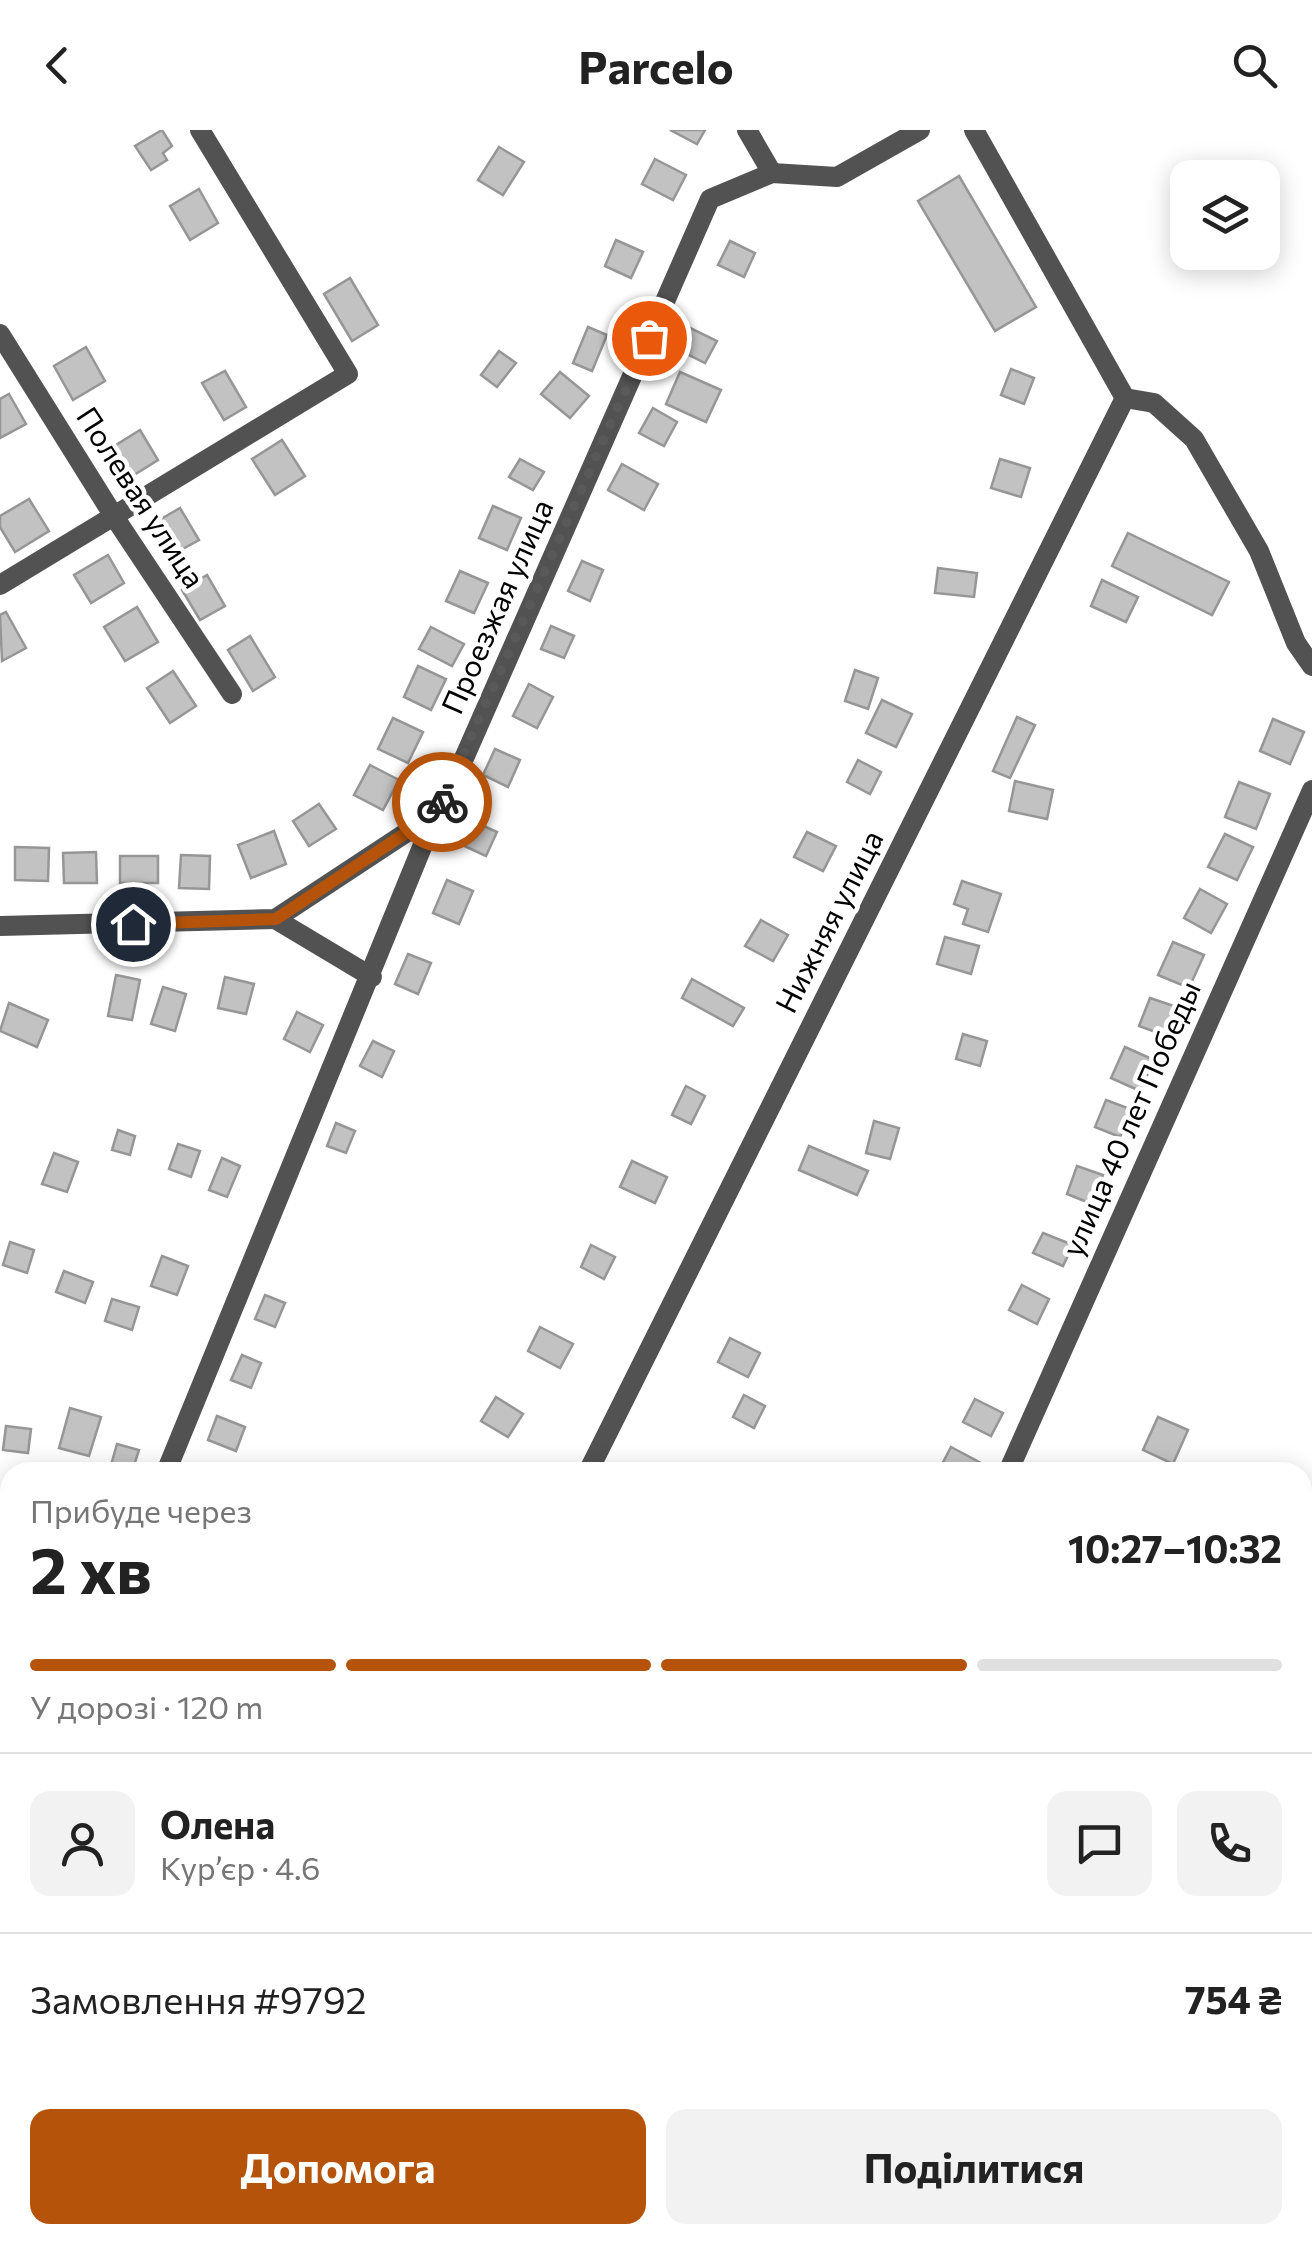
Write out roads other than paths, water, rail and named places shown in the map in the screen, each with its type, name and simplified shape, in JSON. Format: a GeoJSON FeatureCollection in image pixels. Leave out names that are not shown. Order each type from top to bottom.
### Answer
{"type":"FeatureCollection","features":[{"type":"Feature","properties":{"kind":"street"},"geometry":{"type":"LineString","coordinates":[[0,586],[348,374],[200,130]]}},
{"type":"Feature","properties":{"kind":"street"},"geometry":{"type":"LineString","coordinates":[[747,130],[772,173]]}},
{"type":"Feature","properties":{"kind":"street","name":"Проезжая улица"},"geometry":{"type":"LineString","coordinates":[[170,1462],[436,813],[710,200],[772,173],[837,178],[920,130]]}},
{"type":"Feature","properties":{"kind":"street"},"geometry":{"type":"LineString","coordinates":[[974,130],[1125,398],[1154,403],[1194,439],[1258,552],[1296,643],[1312,666]]}},
{"type":"Feature","properties":{"kind":"street","name":"Полевая улица"},"geometry":{"type":"LineString","coordinates":[[0,334],[115,518],[232,694]]}},
{"type":"Feature","properties":{"kind":"street","name":"Нижняя улица"},"geometry":{"type":"LineString","coordinates":[[593,1462],[1125,398]]}},
{"type":"Feature","properties":{"kind":"street","name":"улица 40 лет Победы"},"geometry":{"type":"LineString","coordinates":[[1012,1462],[1312,790]]}},
{"type":"Feature","properties":{"kind":"street"},"geometry":{"type":"LineString","coordinates":[[0,926],[276,919],[436,813]]}},
{"type":"Feature","properties":{"kind":"street"},"geometry":{"type":"LineString","coordinates":[[276,919],[372,976]]}}]}
